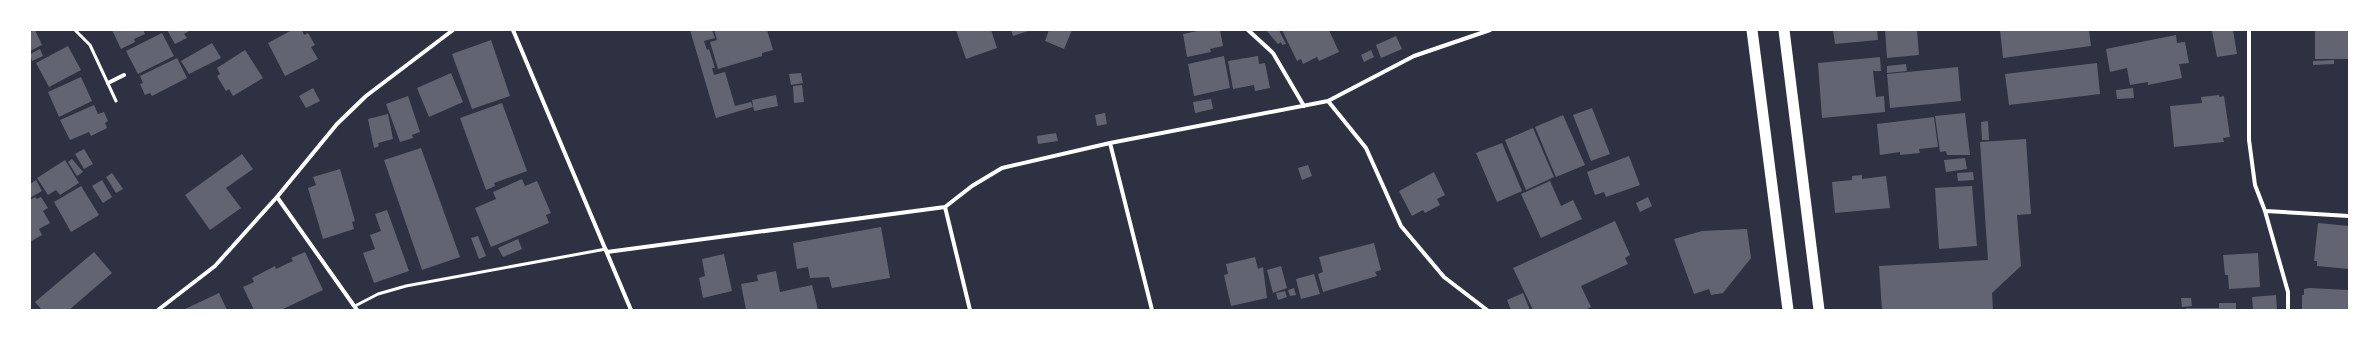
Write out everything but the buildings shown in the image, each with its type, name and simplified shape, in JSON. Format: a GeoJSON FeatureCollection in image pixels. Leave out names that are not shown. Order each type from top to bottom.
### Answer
{"type":"FeatureCollection","features":[{"type":"Feature","properties":{"kind":"highway"},"geometry":{"type":"LineString","coordinates":[[1752,30],[1788,310]]}},
{"type":"Feature","properties":{"kind":"highway"},"geometry":{"type":"LineString","coordinates":[[1784,30],[1819,310]]}},
{"type":"Feature","properties":{"kind":"street"},"geometry":{"type":"LineString","coordinates":[[158,310],[214,266],[277,197],[337,124],[360,102],[453,30]]}},
{"type":"Feature","properties":{"kind":"street"},"geometry":{"type":"LineString","coordinates":[[513,30],[631,310]]}},
{"type":"Feature","properties":{"kind":"street"},"geometry":{"type":"LineString","coordinates":[[1248,30],[1273,53],[1304,106]]}},
{"type":"Feature","properties":{"kind":"street"},"geometry":{"type":"LineString","coordinates":[[607,251],[946,207],[972,186],[1002,168],[1110,143],[1328,101],[1414,56],[1490,30]]}},
{"type":"Feature","properties":{"kind":"street"},"geometry":{"type":"LineString","coordinates":[[2249,30],[2249,140],[2255,185],[2265,211],[2288,292],[2288,310]]}},
{"type":"Feature","properties":{"kind":"street"},"geometry":{"type":"LineString","coordinates":[[108,83],[124,75]]}},
{"type":"Feature","properties":{"kind":"street"},"geometry":{"type":"LineString","coordinates":[[1328,101],[1366,148],[1400,226],[1444,277],[1487,310]]}},
{"type":"Feature","properties":{"kind":"street"},"geometry":{"type":"LineString","coordinates":[[1110,143],[1152,310]]}},
{"type":"Feature","properties":{"kind":"street"},"geometry":{"type":"LineString","coordinates":[[277,197],[356,308]]}},
{"type":"Feature","properties":{"kind":"street"},"geometry":{"type":"LineString","coordinates":[[946,207],[970,310]]}},
{"type":"Feature","properties":{"kind":"street"},"geometry":{"type":"LineString","coordinates":[[2265,211],[2349,216]]}},
{"type":"Feature","properties":{"kind":"lane"},"geometry":{"type":"LineString","coordinates":[[75,30],[90,45],[116,101]]}},
{"type":"Feature","properties":{"kind":"lane"},"geometry":{"type":"LineString","coordinates":[[356,308],[378,294],[406,286],[607,251]]}}]}
